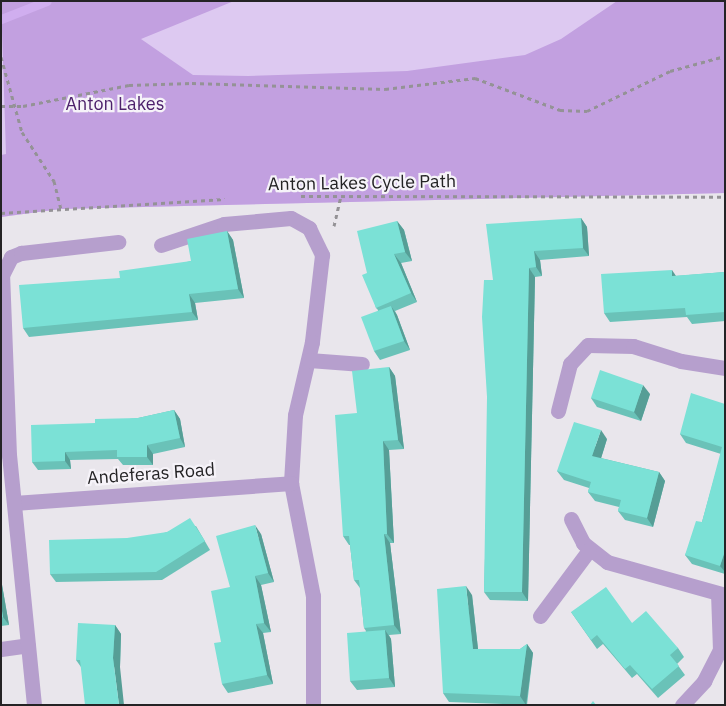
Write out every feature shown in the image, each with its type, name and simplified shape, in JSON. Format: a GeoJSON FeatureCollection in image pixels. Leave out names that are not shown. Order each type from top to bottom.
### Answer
{"type":"FeatureCollection","features":[{"type":"Feature","properties":{"kind":"street"},"geometry":{"type":"LineString","coordinates":[[161,245],[224,224],[300,221],[316,239],[322,255],[309,360],[295,415],[291,483],[313,596],[313,705]]}},
{"type":"Feature","properties":{"kind":"street"},"geometry":{"type":"LineString","coordinates":[[34,705],[14,503],[2,298],[4,265],[21,253],[118,242]]}},
{"type":"Feature","properties":{"kind":"street"},"geometry":{"type":"LineString","coordinates":[[558,411],[570,364],[588,346],[633,346],[680,361],[725,368]]}},
{"type":"Feature","properties":{"kind":"street"},"geometry":{"type":"LineString","coordinates":[[309,360],[362,364]]}},
{"type":"Feature","properties":{"kind":"street","name":"Andeferas Road"},"geometry":{"type":"LineString","coordinates":[[14,503],[291,483]]}},
{"type":"Feature","properties":{"kind":"street"},"geometry":{"type":"LineString","coordinates":[[571,519],[588,550],[607,562],[722,594],[720,650],[704,680],[682,705]]}},
{"type":"Feature","properties":{"kind":"street"},"geometry":{"type":"LineString","coordinates":[[540,616],[588,550]]}},
{"type":"Feature","properties":{"kind":"street"},"geometry":{"type":"LineString","coordinates":[[1,649],[28,645]]}},
{"type":"Feature","properties":{"kind":"path"},"geometry":{"type":"LineString","coordinates":[[1,106],[15,106],[129,86],[192,82],[385,89],[475,78],[560,110],[587,111],[670,71],[725,56]]}},
{"type":"Feature","properties":{"kind":"path"},"geometry":{"type":"LineString","coordinates":[[1,57],[22,132],[54,181],[61,208]]}},
{"type":"Feature","properties":{"kind":"path","name":"Anton Lakes Cycle Path"},"geometry":{"type":"LineString","coordinates":[[293,197],[725,197]]}},
{"type":"Feature","properties":{"kind":"path"},"geometry":{"type":"LineString","coordinates":[[1,213],[235,198]]}},
{"type":"Feature","properties":{"kind":"green space","name":"Anton Lakes"},"geometry":{"type":"Polygon","coordinates":[[[1,1],[725,1],[725,193],[61,209],[1,217],[1,1]]]}},
{"type":"Feature","properties":{"kind":"green space","name":"Anton Lakes"},"geometry":{"type":"Polygon","coordinates":[[[1,1],[234,1],[141,39],[193,75],[248,76],[407,71],[525,55],[561,39],[617,1],[725,1],[725,193],[61,209],[1,217],[1,155],[6,154],[1,1]]]}},
{"type":"Feature","properties":{"kind":"building"},"geometry":{"type":"Polygon","coordinates":[[[581,218],[583,248],[534,251],[536,267],[529,268],[522,592],[484,592],[487,397],[482,317],[484,280],[493,280],[486,224],[581,218]]]}},
{"type":"Feature","properties":{"kind":"building"},"geometry":{"type":"Polygon","coordinates":[[[397,221],[405,252],[394,254],[411,293],[376,308],[362,275],[367,273],[357,231],[397,221]]]}},
{"type":"Feature","properties":{"kind":"building"},"geometry":{"type":"Polygon","coordinates":[[[227,231],[238,289],[189,294],[192,312],[23,328],[19,285],[120,278],[119,271],[191,261],[187,239],[227,231]]]}},
{"type":"Feature","properties":{"kind":"building"},"geometry":{"type":"Polygon","coordinates":[[[672,270],[672,276],[725,272],[725,312],[686,315],[685,308],[604,313],[601,274],[672,270]]]}},
{"type":"Feature","properties":{"kind":"building"},"geometry":{"type":"Polygon","coordinates":[[[391,306],[404,341],[374,351],[361,317],[391,306]]]}},
{"type":"Feature","properties":{"kind":"building"},"geometry":{"type":"Polygon","coordinates":[[[389,367],[398,440],[383,441],[387,534],[384,534],[394,625],[364,628],[359,580],[354,580],[349,536],[343,536],[335,415],[357,413],[352,371],[389,367]]]}},
{"type":"Feature","properties":{"kind":"building"},"geometry":{"type":"Polygon","coordinates":[[[600,370],[643,385],[634,412],[591,398],[600,370]]]}},
{"type":"Feature","properties":{"kind":"building"},"geometry":{"type":"Polygon","coordinates":[[[691,393],[725,404],[725,551],[720,566],[685,555],[696,521],[702,522],[722,447],[680,434],[691,393]]]}},
{"type":"Feature","properties":{"kind":"building"},"geometry":{"type":"Polygon","coordinates":[[[174,410],[180,438],[147,445],[147,457],[117,457],[117,450],[65,452],[65,461],[32,462],[31,425],[95,423],[95,419],[138,418],[174,410]]]}},
{"type":"Feature","properties":{"kind":"building"},"geometry":{"type":"Polygon","coordinates":[[[574,422],[601,430],[592,456],[659,472],[647,518],[618,511],[621,500],[588,492],[591,482],[557,471],[574,422]]]}},
{"type":"Feature","properties":{"kind":"building"},"geometry":{"type":"Polygon","coordinates":[[[190,518],[205,541],[156,572],[50,574],[49,540],[127,538],[167,532],[190,518]]]}},
{"type":"Feature","properties":{"kind":"building"},"geometry":{"type":"Polygon","coordinates":[[[255,525],[268,573],[255,576],[264,623],[256,624],[267,675],[222,684],[214,643],[221,642],[211,591],[230,587],[216,536],[255,525]]]}},
{"type":"Feature","properties":{"kind":"building"},"geometry":{"type":"Polygon","coordinates":[[[466,586],[473,649],[520,649],[527,644],[520,696],[443,693],[437,589],[466,586]]]}},
{"type":"Feature","properties":{"kind":"building"},"geometry":{"type":"Polygon","coordinates":[[[606,587],[632,623],[646,611],[678,648],[670,655],[679,666],[652,689],[630,665],[625,669],[597,635],[591,640],[571,612],[606,587]]]}},
{"type":"Feature","properties":{"kind":"building"},"geometry":{"type":"Polygon","coordinates":[[[78,623],[115,625],[113,658],[119,705],[85,705],[80,660],[76,660],[78,623]]]}},
{"type":"Feature","properties":{"kind":"building"},"geometry":{"type":"Polygon","coordinates":[[[385,630],[389,678],[350,681],[347,633],[385,630]]]}},
{"type":"Feature","properties":{"kind":"waterway"},"geometry":{"type":"LineString","coordinates":[[1,19],[47,1]]}}]}
